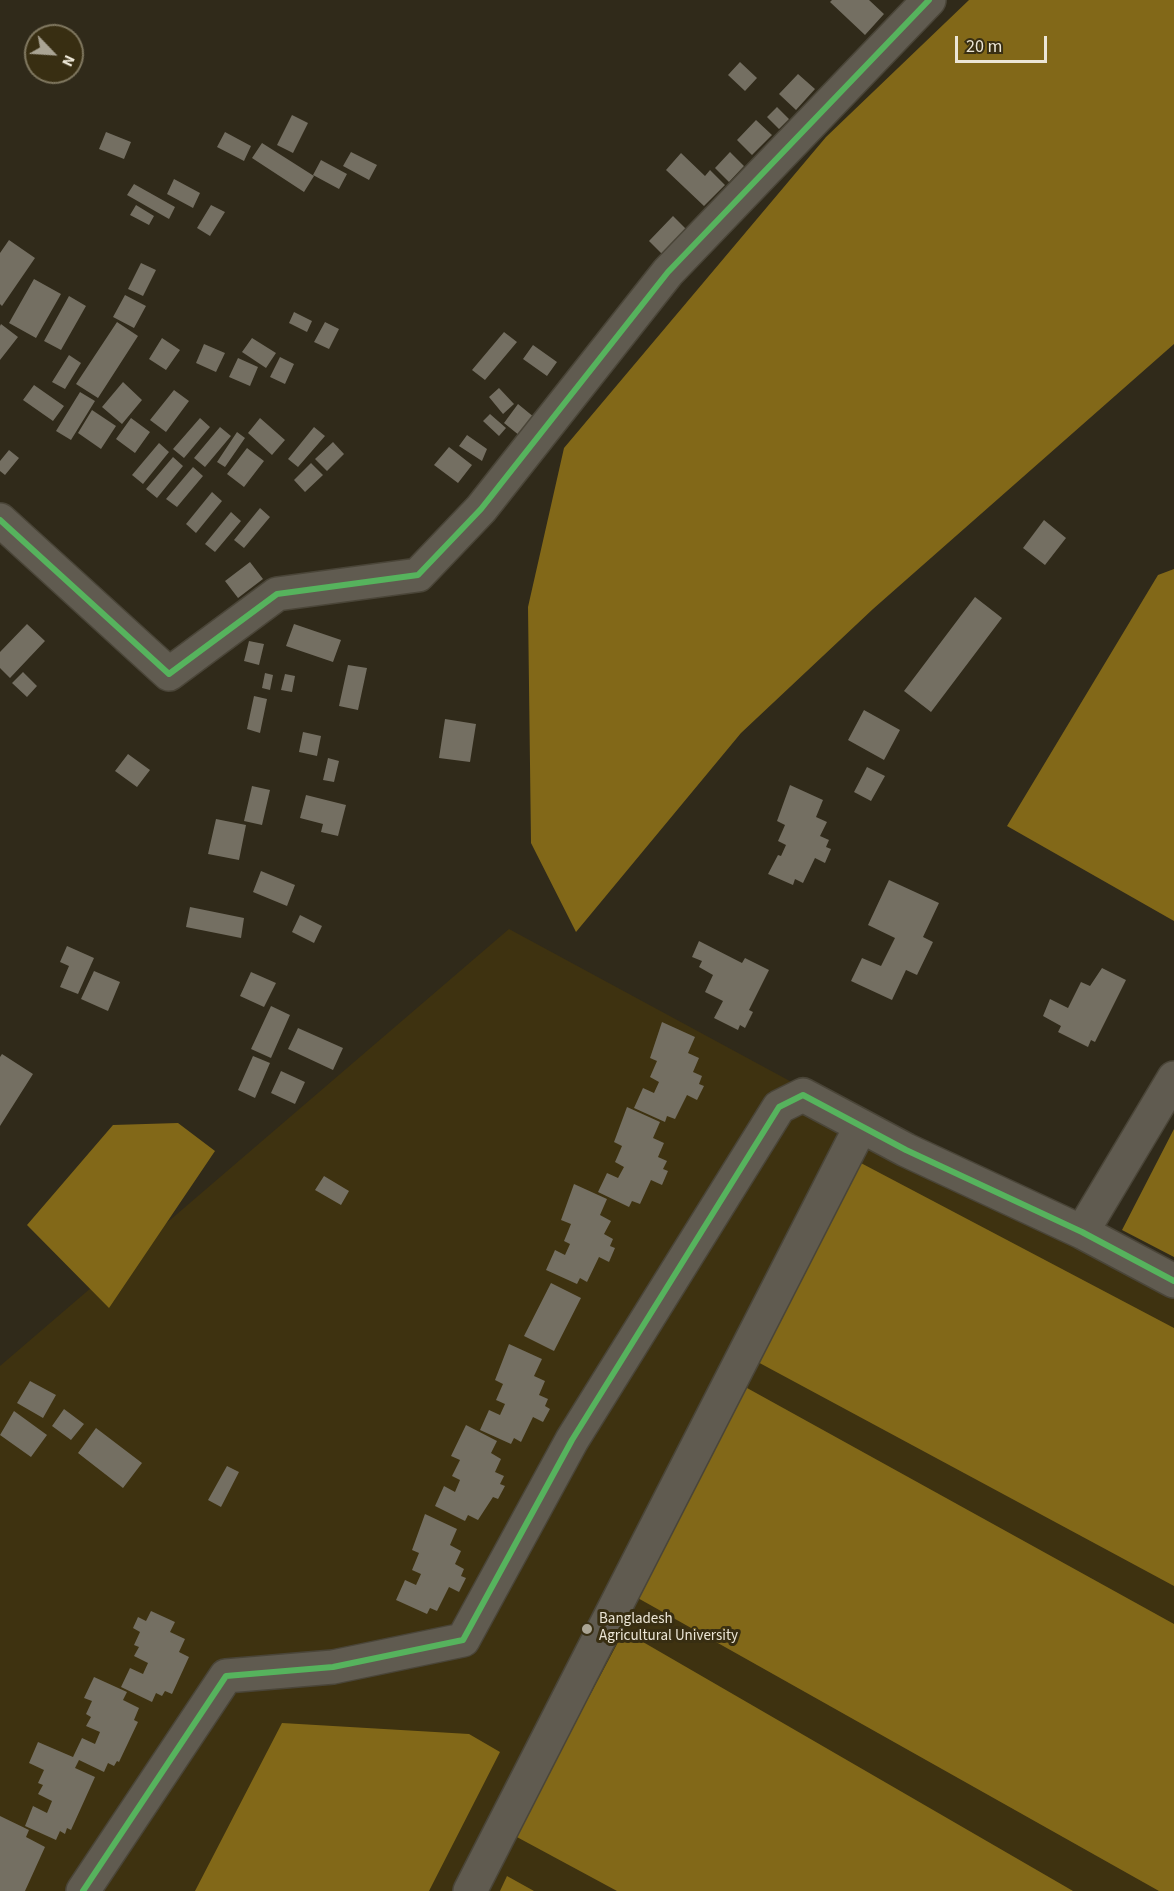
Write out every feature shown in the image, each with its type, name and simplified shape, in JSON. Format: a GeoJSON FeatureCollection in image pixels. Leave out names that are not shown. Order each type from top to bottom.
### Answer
{"type":"FeatureCollection","features":[{"type":"Feature","properties":{"kind":"street"},"geometry":{"type":"LineString","coordinates":[[0,520],[169,674],[278,594],[418,575],[481,509],[668,272],[929,0]]}},
{"type":"Feature","properties":{"kind":"street"},"geometry":{"type":"LineString","coordinates":[[1082,1232],[1174,1078]]}},
{"type":"Feature","properties":{"kind":"street"},"geometry":{"type":"LineString","coordinates":[[83,1891],[226,1676],[333,1666],[463,1640],[572,1440],[779,1107],[802,1095],[861,1126],[1082,1232],[1174,1281]]}},
{"type":"Feature","properties":{"kind":"street"},"geometry":{"type":"LineString","coordinates":[[470,1891],[861,1126]]}},
{"type":"Feature","properties":{"kind":"shaded area"},"geometry":{"type":"Polygon","coordinates":[[[969,0],[1174,0],[1174,344],[873,609],[741,733],[576,932],[531,843],[528,607],[564,448],[826,137],[969,0]]]}},
{"type":"Feature","properties":{"kind":"shaded area"},"geometry":{"type":"Polygon","coordinates":[[[1174,569],[1174,921],[1007,826],[1158,575],[1174,569]]]}},
{"type":"Feature","properties":{"kind":"shaded area","name":"Bangladesh Agricultural University"},"geometry":{"type":"Polygon","coordinates":[[[509,929],[1174,1289],[1174,1891],[0,1891],[0,1366],[509,929]]]}},
{"type":"Feature","properties":{"kind":"shaded area"},"geometry":{"type":"Polygon","coordinates":[[[178,1123],[215,1151],[109,1308],[27,1225],[113,1125],[178,1123]]]}},
{"type":"Feature","properties":{"kind":"shaded area"},"geometry":{"type":"Polygon","coordinates":[[[1174,1129],[1174,1257],[1122,1230],[1174,1129]]]}},
{"type":"Feature","properties":{"kind":"shaded area"},"geometry":{"type":"Polygon","coordinates":[[[859,1162],[1174,1328],[1174,1586],[754,1360],[859,1162]]]}},
{"type":"Feature","properties":{"kind":"shaded area"},"geometry":{"type":"Polygon","coordinates":[[[738,1383],[1174,1624],[1174,1891],[1159,1891],[636,1597],[738,1383]]]}},
{"type":"Feature","properties":{"kind":"shaded area"},"geometry":{"type":"Polygon","coordinates":[[[624,1631],[1073,1891],[617,1891],[515,1836],[624,1631]]]}},
{"type":"Feature","properties":{"kind":"shaded area"},"geometry":{"type":"Polygon","coordinates":[[[282,1723],[469,1734],[500,1752],[429,1891],[195,1891],[282,1723]]]}},
{"type":"Feature","properties":{"kind":"shaded area"},"geometry":{"type":"Polygon","coordinates":[[[507,1876],[534,1891],[500,1891],[507,1876]]]}},
{"type":"Feature","properties":{"kind":"building"},"geometry":{"type":"Polygon","coordinates":[[[832,0],[869,0],[884,14],[865,35],[830,2],[832,0]]]}},
{"type":"Feature","properties":{"kind":"building"},"geometry":{"type":"Polygon","coordinates":[[[740,62],[757,78],[745,91],[728,75],[740,62]]]}},
{"type":"Feature","properties":{"kind":"building"},"geometry":{"type":"Polygon","coordinates":[[[798,74],[815,89],[796,110],[779,94],[798,74]]]}},
{"type":"Feature","properties":{"kind":"building"},"geometry":{"type":"Polygon","coordinates":[[[777,107],[789,119],[779,129],[767,117],[777,107]]]}},
{"type":"Feature","properties":{"kind":"building"},"geometry":{"type":"Polygon","coordinates":[[[292,115],[308,123],[293,153],[277,145],[292,115]]]}},
{"type":"Feature","properties":{"kind":"building"},"geometry":{"type":"Polygon","coordinates":[[[756,120],[772,135],[752,155],[737,140],[756,120]]]}},
{"type":"Feature","properties":{"kind":"building"},"geometry":{"type":"Polygon","coordinates":[[[106,132],[131,142],[124,159],[99,149],[106,132]]]}},
{"type":"Feature","properties":{"kind":"building"},"geometry":{"type":"Polygon","coordinates":[[[225,132],[251,146],[244,161],[217,147],[225,132]]]}},
{"type":"Feature","properties":{"kind":"building"},"geometry":{"type":"Polygon","coordinates":[[[262,143],[314,176],[304,192],[252,158],[262,143]]]}},
{"type":"Feature","properties":{"kind":"building"},"geometry":{"type":"Polygon","coordinates":[[[351,152],[377,165],[369,180],[343,166],[351,152]]]}},
{"type":"Feature","properties":{"kind":"building"},"geometry":{"type":"Polygon","coordinates":[[[730,152],[744,166],[729,182],[715,168],[730,152]]]}},
{"type":"Feature","properties":{"kind":"building"},"geometry":{"type":"Polygon","coordinates":[[[681,153],[705,176],[710,170],[725,185],[704,206],[666,170],[681,153]]]}},
{"type":"Feature","properties":{"kind":"building"},"geometry":{"type":"Polygon","coordinates":[[[321,160],[347,174],[339,189],[313,175],[321,160]]]}},
{"type":"Feature","properties":{"kind":"building"},"geometry":{"type":"Polygon","coordinates":[[[174,179],[200,193],[193,208],[167,194],[174,179]]]}},
{"type":"Feature","properties":{"kind":"building"},"geometry":{"type":"Polygon","coordinates":[[[134,184],[175,207],[169,219],[127,195],[134,184]]]}},
{"type":"Feature","properties":{"kind":"building"},"geometry":{"type":"Polygon","coordinates":[[[136,205],[154,216],[149,225],[130,215],[136,205]]]}},
{"type":"Feature","properties":{"kind":"building"},"geometry":{"type":"Polygon","coordinates":[[[211,205],[225,212],[210,236],[197,228],[211,205]]]}},
{"type":"Feature","properties":{"kind":"building"},"geometry":{"type":"Polygon","coordinates":[[[673,216],[690,233],[666,258],[649,241],[673,216]]]}},
{"type":"Feature","properties":{"kind":"building"},"geometry":{"type":"Polygon","coordinates":[[[9,240],[35,258],[2,306],[0,304],[0,253],[9,240]]]}},
{"type":"Feature","properties":{"kind":"building"},"geometry":{"type":"Polygon","coordinates":[[[141,263],[156,270],[143,296],[128,289],[141,263]]]}},
{"type":"Feature","properties":{"kind":"building"},"geometry":{"type":"Polygon","coordinates":[[[34,279],[61,294],[36,338],[9,323],[34,279]]]}},
{"type":"Feature","properties":{"kind":"building"},"geometry":{"type":"Polygon","coordinates":[[[125,295],[146,306],[134,328],[113,317],[125,295]]]}},
{"type":"Feature","properties":{"kind":"building"},"geometry":{"type":"Polygon","coordinates":[[[69,296],[86,306],[61,350],[44,341],[69,296]]]}},
{"type":"Feature","properties":{"kind":"building"},"geometry":{"type":"Polygon","coordinates":[[[294,312],[312,321],[307,332],[289,323],[294,312]]]}},
{"type":"Feature","properties":{"kind":"building"},"geometry":{"type":"Polygon","coordinates":[[[117,322],[138,336],[98,398],[76,384],[117,322]]]}},
{"type":"Feature","properties":{"kind":"building"},"geometry":{"type":"Polygon","coordinates":[[[325,322],[339,329],[329,349],[314,342],[325,322]]]}},
{"type":"Feature","properties":{"kind":"building"},"geometry":{"type":"Polygon","coordinates":[[[1,324],[18,337],[0,360],[0,326],[1,324]]]}},
{"type":"Feature","properties":{"kind":"building"},"geometry":{"type":"Polygon","coordinates":[[[504,332],[517,342],[485,380],[472,370],[504,332]]]}},
{"type":"Feature","properties":{"kind":"building"},"geometry":{"type":"Polygon","coordinates":[[[162,338],[180,350],[166,370],[149,359],[162,338]]]}},
{"type":"Feature","properties":{"kind":"building"},"geometry":{"type":"Polygon","coordinates":[[[252,338],[276,353],[266,368],[242,352],[252,338]]]}},
{"type":"Feature","properties":{"kind":"building"},"geometry":{"type":"Polygon","coordinates":[[[204,344],[225,353],[216,372],[196,363],[204,344]]]}},
{"type":"Feature","properties":{"kind":"building"},"geometry":{"type":"Polygon","coordinates":[[[533,345],[557,362],[547,376],[523,359],[533,345]]]}},
{"type":"Feature","properties":{"kind":"building"},"geometry":{"type":"Polygon","coordinates":[[[69,355],[81,363],[65,389],[52,382],[69,355]]]}},
{"type":"Feature","properties":{"kind":"building"},"geometry":{"type":"Polygon","coordinates":[[[280,357],[294,364],[285,384],[270,377],[280,357]]]}},
{"type":"Feature","properties":{"kind":"building"},"geometry":{"type":"Polygon","coordinates":[[[238,358],[258,367],[250,386],[229,377],[238,358]]]}},
{"type":"Feature","properties":{"kind":"building"},"geometry":{"type":"Polygon","coordinates":[[[123,382],[142,400],[122,424],[102,407],[123,382]]]}},
{"type":"Feature","properties":{"kind":"building"},"geometry":{"type":"Polygon","coordinates":[[[34,385],[64,406],[53,421],[23,400],[34,385]]]}},
{"type":"Feature","properties":{"kind":"building"},"geometry":{"type":"Polygon","coordinates":[[[499,388],[514,404],[503,414],[489,397],[499,388]]]}},
{"type":"Feature","properties":{"kind":"building"},"geometry":{"type":"Polygon","coordinates":[[[174,390],[189,401],[166,432],[150,420],[174,390]]]}},
{"type":"Feature","properties":{"kind":"building"},"geometry":{"type":"Polygon","coordinates":[[[80,392],[95,401],[71,440],[56,431],[80,392]]]}},
{"type":"Feature","properties":{"kind":"building"},"geometry":{"type":"Polygon","coordinates":[[[518,404],[540,422],[525,440],[504,423],[518,404]]]}},
{"type":"Feature","properties":{"kind":"building"},"geometry":{"type":"Polygon","coordinates":[[[92,410],[116,426],[101,449],[78,433],[92,410]]]}},
{"type":"Feature","properties":{"kind":"building"},"geometry":{"type":"Polygon","coordinates":[[[490,414],[506,428],[499,436],[483,421],[490,414]]]}},
{"type":"Feature","properties":{"kind":"building"},"geometry":{"type":"Polygon","coordinates":[[[131,418],[150,432],[135,453],[116,439],[131,418]]]}},
{"type":"Feature","properties":{"kind":"building"},"geometry":{"type":"Polygon","coordinates":[[[200,418],[210,427],[184,458],[173,449],[200,418]]]}},
{"type":"Feature","properties":{"kind":"building"},"geometry":{"type":"Polygon","coordinates":[[[260,418],[285,440],[272,455],[248,433],[260,418]]]}},
{"type":"Feature","properties":{"kind":"building"},"geometry":{"type":"Polygon","coordinates":[[[220,427],[231,436],[205,467],[194,458],[220,427]]]}},
{"type":"Feature","properties":{"kind":"building"},"geometry":{"type":"Polygon","coordinates":[[[314,427],[325,436],[298,467],[288,459],[314,427]]]}},
{"type":"Feature","properties":{"kind":"building"},"geometry":{"type":"Polygon","coordinates":[[[237,432],[245,438],[225,467],[217,462],[237,432]]]}},
{"type":"Feature","properties":{"kind":"building"},"geometry":{"type":"Polygon","coordinates":[[[467,435],[487,449],[482,461],[459,446],[467,435]]]}},
{"type":"Feature","properties":{"kind":"building"},"geometry":{"type":"Polygon","coordinates":[[[333,442],[344,454],[327,471],[315,459],[333,442]]]}},
{"type":"Feature","properties":{"kind":"building"},"geometry":{"type":"Polygon","coordinates":[[[159,443],[169,452],[143,484],[132,475],[159,443]]]}},
{"type":"Feature","properties":{"kind":"building"},"geometry":{"type":"Polygon","coordinates":[[[449,447],[472,465],[458,483],[434,465],[449,447]]]}},
{"type":"Feature","properties":{"kind":"building"},"geometry":{"type":"Polygon","coordinates":[[[247,448],[264,461],[244,487],[227,474],[247,448]]]}},
{"type":"Feature","properties":{"kind":"building"},"geometry":{"type":"Polygon","coordinates":[[[9,450],[19,458],[5,475],[0,471],[0,461],[9,450]]]}},
{"type":"Feature","properties":{"kind":"building"},"geometry":{"type":"Polygon","coordinates":[[[173,457],[183,466],[157,498],[146,489],[173,457]]]}},
{"type":"Feature","properties":{"kind":"building"},"geometry":{"type":"Polygon","coordinates":[[[311,463],[323,475],[305,492],[294,480],[311,463]]]}},
{"type":"Feature","properties":{"kind":"building"},"geometry":{"type":"Polygon","coordinates":[[[193,467],[203,476],[177,507],[166,499],[193,467]]]}},
{"type":"Feature","properties":{"kind":"building"},"geometry":{"type":"Polygon","coordinates":[[[212,492],[222,501],[196,533],[186,524],[212,492]]]}},
{"type":"Feature","properties":{"kind":"building"},"geometry":{"type":"Polygon","coordinates":[[[260,508],[270,517],[244,548],[234,540],[260,508]]]}},
{"type":"Feature","properties":{"kind":"building"},"geometry":{"type":"Polygon","coordinates":[[[231,512],[241,521],[215,552],[205,544],[231,512]]]}},
{"type":"Feature","properties":{"kind":"building"},"geometry":{"type":"Polygon","coordinates":[[[1044,520],[1066,538],[1045,565],[1023,548],[1044,520]]]}},
{"type":"Feature","properties":{"kind":"building"},"geometry":{"type":"Polygon","coordinates":[[[250,562],[263,579],[238,598],[225,581],[250,562]]]}},
{"type":"Feature","properties":{"kind":"building"},"geometry":{"type":"Polygon","coordinates":[[[975,597],[1002,618],[931,712],[904,691],[975,597]]]}},
{"type":"Feature","properties":{"kind":"building"},"geometry":{"type":"Polygon","coordinates":[[[27,624],[45,641],[10,678],[0,668],[0,652],[27,624]]]}},
{"type":"Feature","properties":{"kind":"building"},"geometry":{"type":"Polygon","coordinates":[[[294,624],[341,640],[333,662],[286,646],[294,624]]]}},
{"type":"Feature","properties":{"kind":"building"},"geometry":{"type":"Polygon","coordinates":[[[249,641],[264,644],[259,665],[244,661],[249,641]]]}},
{"type":"Feature","properties":{"kind":"building"},"geometry":{"type":"Polygon","coordinates":[[[348,665],[367,668],[358,710],[339,706],[348,665]]]}},
{"type":"Feature","properties":{"kind":"building"},"geometry":{"type":"Polygon","coordinates":[[[23,672],[37,686],[27,697],[12,683],[23,672]]]}},
{"type":"Feature","properties":{"kind":"building"},"geometry":{"type":"Polygon","coordinates":[[[265,673],[273,675],[270,690],[262,688],[265,673]]]}},
{"type":"Feature","properties":{"kind":"building"},"geometry":{"type":"Polygon","coordinates":[[[285,674],[295,676],[292,692],[281,690],[285,674]]]}},
{"type":"Feature","properties":{"kind":"building"},"geometry":{"type":"Polygon","coordinates":[[[254,696],[267,699],[260,733],[247,729],[254,696]]]}},
{"type":"Feature","properties":{"kind":"building"},"geometry":{"type":"Polygon","coordinates":[[[864,710],[900,730],[884,760],[848,740],[864,710]]]}},
{"type":"Feature","properties":{"kind":"building"},"geometry":{"type":"Polygon","coordinates":[[[445,719],[476,724],[470,762],[439,758],[445,719]]]}},
{"type":"Feature","properties":{"kind":"building"},"geometry":{"type":"Polygon","coordinates":[[[303,732],[321,736],[317,756],[299,752],[303,732]]]}},
{"type":"Feature","properties":{"kind":"building"},"geometry":{"type":"Polygon","coordinates":[[[128,754],[150,770],[137,787],[115,771],[128,754]]]}},
{"type":"Feature","properties":{"kind":"building"},"geometry":{"type":"Polygon","coordinates":[[[328,758],[339,761],[334,782],[323,780],[328,758]]]}},
{"type":"Feature","properties":{"kind":"building"},"geometry":{"type":"Polygon","coordinates":[[[867,767],[885,776],[871,801],[854,792],[867,767]]]}},
{"type":"Feature","properties":{"kind":"building"},"geometry":{"type":"Polygon","coordinates":[[[790,785],[823,800],[816,817],[827,822],[820,836],[829,840],[826,847],[831,849],[825,863],[815,858],[803,883],[795,879],[793,885],[768,874],[786,845],[778,841],[785,825],[777,821],[790,785]]]}},
{"type":"Feature","properties":{"kind":"building"},"geometry":{"type":"Polygon","coordinates":[[[252,786],[270,790],[262,825],[244,821],[252,786]]]}},
{"type":"Feature","properties":{"kind":"building"},"geometry":{"type":"Polygon","coordinates":[[[306,795],[346,805],[338,836],[321,832],[323,824],[300,818],[306,795]]]}},
{"type":"Feature","properties":{"kind":"building"},"geometry":{"type":"Polygon","coordinates":[[[216,819],[246,825],[239,860],[208,854],[216,819]]]}},
{"type":"Feature","properties":{"kind":"building"},"geometry":{"type":"Polygon","coordinates":[[[261,871],[295,885],[287,906],[253,892],[261,871]]]}},
{"type":"Feature","properties":{"kind":"building"},"geometry":{"type":"Polygon","coordinates":[[[889,880],[939,903],[923,937],[933,942],[917,975],[906,970],[892,1000],[851,981],[862,958],[881,966],[895,938],[868,925],[889,880]]]}},
{"type":"Feature","properties":{"kind":"building"},"geometry":{"type":"Polygon","coordinates":[[[190,907],[244,918],[241,938],[186,927],[190,907]]]}},
{"type":"Feature","properties":{"kind":"building"},"geometry":{"type":"Polygon","coordinates":[[[300,915],[322,926],[314,943],[292,932],[300,915]]]}},
{"type":"Feature","properties":{"kind":"building"},"geometry":{"type":"Polygon","coordinates":[[[699,941],[742,963],[745,958],[769,970],[749,1010],[753,1012],[745,1028],[740,1025],[738,1030],[714,1018],[723,1001],[705,992],[713,975],[699,967],[702,961],[692,957],[699,941]]]}},
{"type":"Feature","properties":{"kind":"building"},"geometry":{"type":"Polygon","coordinates":[[[67,946],[94,958],[78,994],[60,987],[69,966],[60,962],[67,946]]]}},
{"type":"Feature","properties":{"kind":"building"},"geometry":{"type":"Polygon","coordinates":[[[1102,968],[1126,980],[1095,1042],[1091,1040],[1088,1047],[1058,1032],[1061,1026],[1043,1016],[1050,999],[1068,1008],[1081,982],[1090,986],[1102,968]]]}},
{"type":"Feature","properties":{"kind":"building"},"geometry":{"type":"Polygon","coordinates":[[[94,971],[120,982],[108,1011],[81,999],[94,971]]]}},
{"type":"Feature","properties":{"kind":"building"},"geometry":{"type":"Polygon","coordinates":[[[251,972],[276,983],[264,1007],[240,996],[251,972]]]}},
{"type":"Feature","properties":{"kind":"building"},"geometry":{"type":"Polygon","coordinates":[[[271,1006],[290,1015],[271,1058],[251,1049],[271,1006]]]}},
{"type":"Feature","properties":{"kind":"building"},"geometry":{"type":"Polygon","coordinates":[[[662,1022],[695,1037],[688,1053],[699,1058],[693,1072],[702,1076],[699,1084],[704,1086],[697,1100],[687,1095],[675,1119],[667,1116],[665,1122],[634,1108],[643,1088],[654,1093],[659,1082],[650,1077],[657,1061],[650,1058],[662,1022]]]}},
{"type":"Feature","properties":{"kind":"building"},"geometry":{"type":"Polygon","coordinates":[[[298,1028],[343,1048],[333,1070],[288,1049],[298,1028]]]}},
{"type":"Feature","properties":{"kind":"building"},"geometry":{"type":"Polygon","coordinates":[[[2,1054],[33,1074],[0,1126],[0,1057],[2,1054]]]}},
{"type":"Feature","properties":{"kind":"building"},"geometry":{"type":"Polygon","coordinates":[[[253,1056],[270,1063],[255,1098],[238,1090],[253,1056]]]}},
{"type":"Feature","properties":{"kind":"building"},"geometry":{"type":"Polygon","coordinates":[[[281,1071],[305,1082],[295,1104],[271,1093],[281,1071]]]}},
{"type":"Feature","properties":{"kind":"building"},"geometry":{"type":"Polygon","coordinates":[[[627,1107],[660,1122],[653,1138],[664,1143],[658,1157],[667,1161],[663,1169],[668,1171],[662,1185],[651,1180],[640,1204],[632,1201],[629,1207],[598,1192],[607,1173],[618,1178],[624,1167],[615,1162],[622,1146],[614,1142],[627,1107]]]}},
{"type":"Feature","properties":{"kind":"building"},"geometry":{"type":"Polygon","coordinates":[[[324,1176],[349,1191],[341,1205],[315,1190],[324,1176]]]}},
{"type":"Feature","properties":{"kind":"building"},"geometry":{"type":"Polygon","coordinates":[[[574,1184],[607,1199],[600,1215],[611,1221],[604,1234],[613,1239],[610,1246],[615,1248],[609,1262],[599,1257],[587,1282],[580,1278],[577,1284],[546,1270],[555,1250],[565,1255],[570,1244],[564,1241],[571,1224],[561,1220],[574,1184]]]}},
{"type":"Feature","properties":{"kind":"building"},"geometry":{"type":"Polygon","coordinates":[[[551,1283],[581,1298],[554,1351],[524,1336],[551,1283]]]}},
{"type":"Feature","properties":{"kind":"building"},"geometry":{"type":"Polygon","coordinates":[[[509,1344],[542,1359],[534,1376],[545,1381],[539,1395],[548,1399],[545,1406],[550,1409],[543,1422],[533,1417],[521,1442],[514,1438],[511,1444],[480,1430],[489,1410],[500,1415],[505,1404],[496,1400],[503,1384],[495,1380],[509,1344]]]}},
{"type":"Feature","properties":{"kind":"building"},"geometry":{"type":"Polygon","coordinates":[[[30,1381],[56,1395],[43,1418],[17,1403],[30,1381]]]}},
{"type":"Feature","properties":{"kind":"building"},"geometry":{"type":"Polygon","coordinates":[[[64,1409],[84,1424],[71,1440],[52,1426],[64,1409]]]}},
{"type":"Feature","properties":{"kind":"building"},"geometry":{"type":"Polygon","coordinates":[[[14,1411],[47,1435],[31,1457],[0,1435],[14,1411]]]}},
{"type":"Feature","properties":{"kind":"building"},"geometry":{"type":"Polygon","coordinates":[[[466,1425],[497,1441],[491,1453],[501,1459],[495,1472],[504,1476],[500,1484],[505,1486],[498,1499],[493,1497],[478,1520],[468,1515],[465,1521],[435,1506],[444,1486],[455,1492],[460,1480],[452,1476],[460,1460],[451,1456],[466,1425]]]}},
{"type":"Feature","properties":{"kind":"building"},"geometry":{"type":"Polygon","coordinates":[[[96,1428],[142,1463],[123,1488],[78,1453],[96,1428]]]}},
{"type":"Feature","properties":{"kind":"building"},"geometry":{"type":"Polygon","coordinates":[[[227,1466],[239,1472],[221,1507],[208,1500],[227,1466]]]}},
{"type":"Feature","properties":{"kind":"building"},"geometry":{"type":"Polygon","coordinates":[[[425,1514],[457,1529],[450,1545],[461,1551],[455,1564],[464,1569],[461,1576],[466,1578],[459,1592],[449,1587],[437,1611],[430,1608],[427,1614],[396,1600],[405,1580],[416,1585],[421,1574],[412,1570],[419,1553],[412,1550],[425,1514]]]}},
{"type":"Feature","properties":{"kind":"building"},"geometry":{"type":"Polygon","coordinates":[[[151,1611],[175,1622],[170,1632],[185,1639],[179,1652],[189,1657],[172,1694],[165,1691],[162,1696],[156,1693],[152,1702],[121,1687],[130,1668],[143,1674],[148,1663],[134,1656],[139,1647],[134,1645],[140,1632],[133,1628],[138,1617],[146,1621],[151,1611]]]}},
{"type":"Feature","properties":{"kind":"building"},"geometry":{"type":"Polygon","coordinates":[[[94,1677],[127,1692],[123,1700],[139,1708],[134,1720],[138,1722],[119,1762],[117,1761],[114,1766],[108,1763],[104,1772],[79,1760],[75,1768],[95,1777],[71,1830],[67,1828],[65,1834],[60,1831],[56,1840],[25,1826],[33,1806],[47,1813],[52,1801],[38,1794],[43,1785],[38,1783],[44,1770],[29,1763],[38,1742],[73,1757],[82,1738],[95,1744],[100,1732],[86,1726],[91,1717],[86,1714],[92,1701],[84,1698],[94,1677]]]}},
{"type":"Feature","properties":{"kind":"building"},"geometry":{"type":"Polygon","coordinates":[[[0,1816],[29,1830],[26,1837],[45,1847],[25,1891],[0,1891],[0,1816]]]}},
{"type":"Feature","properties":{"kind":"cycle path"},"geometry":{"type":"LineString","coordinates":[[0,520],[169,674],[277,594],[418,575],[481,509],[668,272],[929,0]]}},
{"type":"Feature","properties":{"kind":"cycle path"},"geometry":{"type":"LineString","coordinates":[[83,1891],[226,1676],[333,1667],[463,1640],[572,1440],[779,1107],[803,1095],[906,1150],[1082,1232],[1174,1281]]}},
{"type":"Feature","properties":{"kind":"place","name":"Bangladesh Agricultural University"},"geometry":{"type":"Point","coordinates":[587,1629]}}]}
